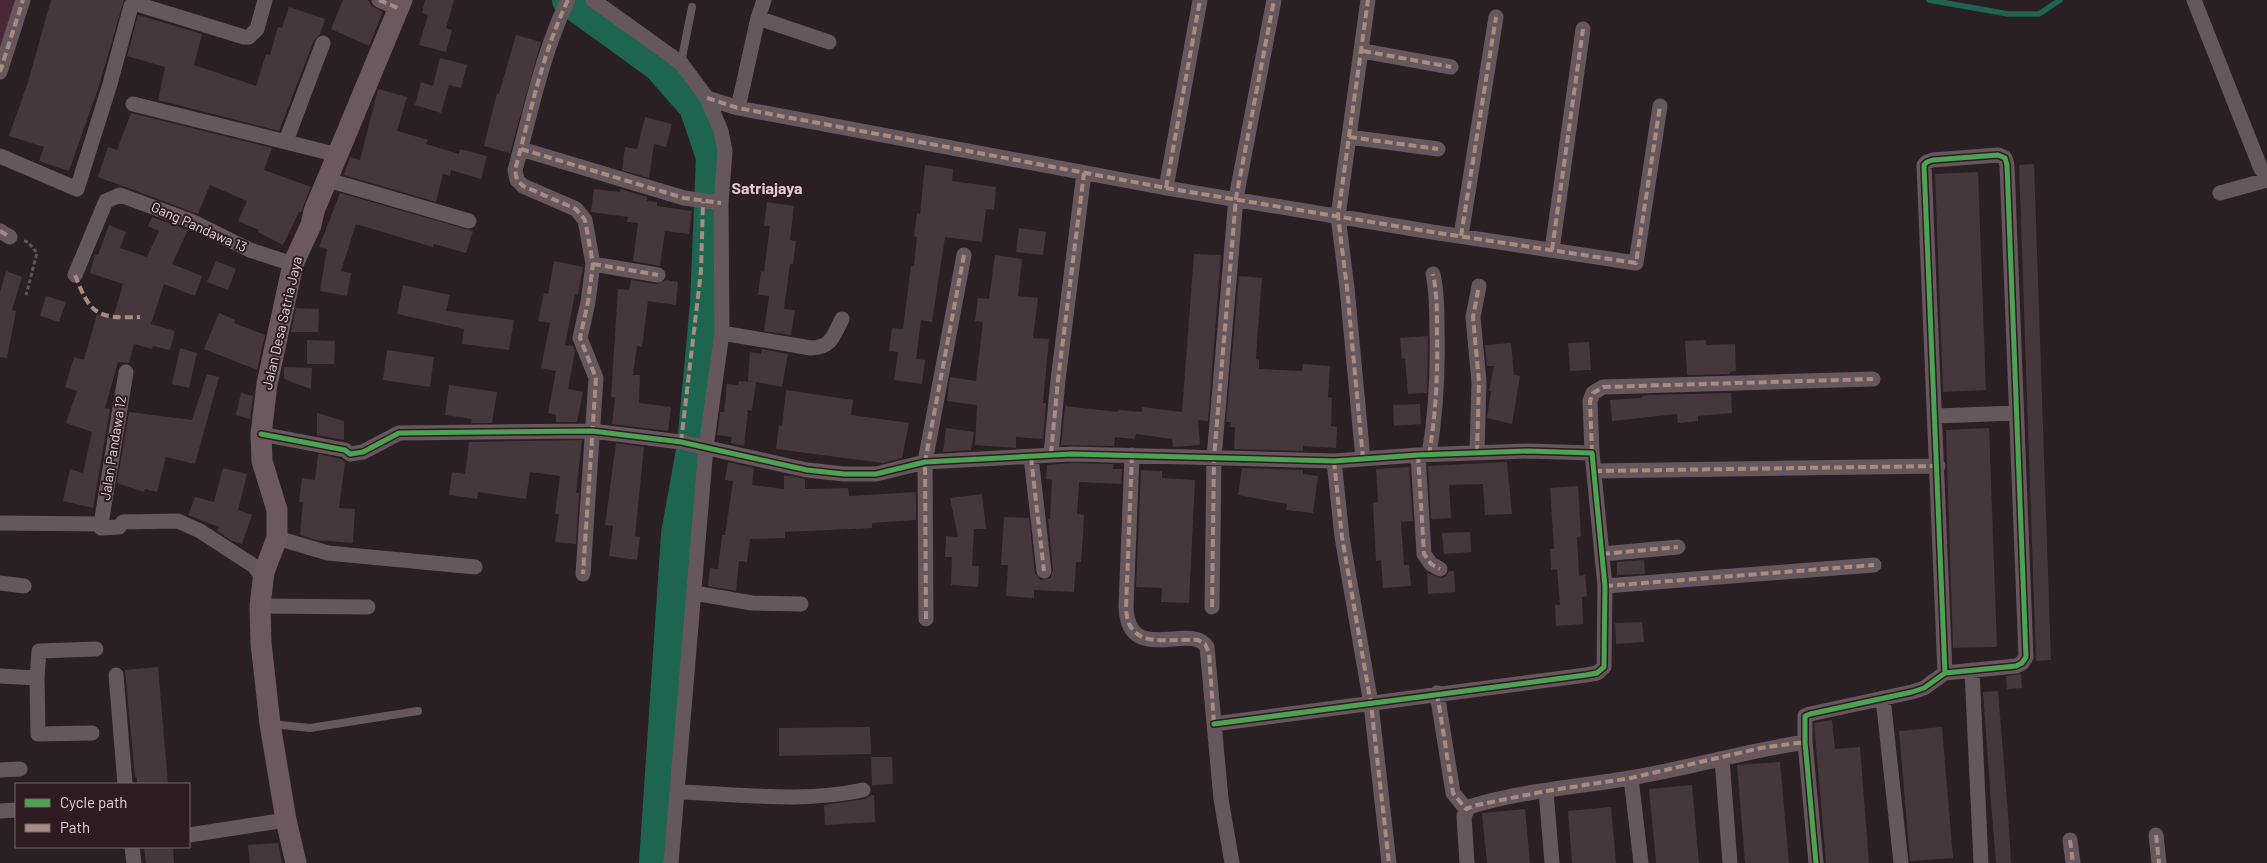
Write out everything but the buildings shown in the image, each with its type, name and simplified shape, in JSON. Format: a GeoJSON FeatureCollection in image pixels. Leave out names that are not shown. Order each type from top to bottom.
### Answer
{"type":"FeatureCollection","features":[{"type":"Feature","properties":{"kind":"street"},"geometry":{"type":"LineString","coordinates":[[0,72],[23,0]]}},
{"type":"Feature","properties":{"kind":"street"},"geometry":{"type":"LineString","coordinates":[[0,156],[77,188],[110,84],[131,6],[138,4],[249,37],[257,29],[265,0]]}},
{"type":"Feature","properties":{"kind":"street"},"geometry":{"type":"LineString","coordinates":[[568,0],[555,28],[542,64],[516,170],[517,180],[523,186],[576,209],[584,220],[593,264],[588,302],[580,338],[596,378],[583,574]]}},
{"type":"Feature","properties":{"kind":"street"},"geometry":{"type":"LineString","coordinates":[[593,0],[681,63],[707,98],[720,131],[725,151],[721,203],[722,333],[706,447],[683,704],[679,792],[672,863]]}},
{"type":"Feature","properties":{"kind":"street"},"geometry":{"type":"LineString","coordinates":[[738,108],[758,18],[764,0]]}},
{"type":"Feature","properties":{"kind":"street"},"geometry":{"type":"LineString","coordinates":[[1166,188],[1200,0]]}},
{"type":"Feature","properties":{"kind":"street"},"geometry":{"type":"LineString","coordinates":[[1212,607],[1214,458],[1236,198],[1274,0]]}},
{"type":"Feature","properties":{"kind":"street"},"geometry":{"type":"LineString","coordinates":[[1364,459],[1338,216],[1363,51],[1368,0]]}},
{"type":"Feature","properties":{"kind":"street"},"geometry":{"type":"LineString","coordinates":[[2194,0],[2266,173],[2220,193]]}},
{"type":"Feature","properties":{"kind":"street","name":"Jalan Desa Satria Jaya"},"geometry":{"type":"LineString","coordinates":[[296,863],[286,820],[270,724],[261,643],[260,606],[264,572],[277,538],[276,510],[262,460],[261,434],[268,384],[275,359],[293,264],[311,225],[314,211],[338,155],[393,3]]}},
{"type":"Feature","properties":{"kind":"street"},"geometry":{"type":"LineString","coordinates":[[1461,236],[1496,17]]}},
{"type":"Feature","properties":{"kind":"street"},"geometry":{"type":"LineString","coordinates":[[758,18],[829,42]]}},
{"type":"Feature","properties":{"kind":"street"},"geometry":{"type":"LineString","coordinates":[[1552,250],[1583,29]]}},
{"type":"Feature","properties":{"kind":"street"},"geometry":{"type":"LineString","coordinates":[[286,141],[323,43]]}},
{"type":"Feature","properties":{"kind":"street"},"geometry":{"type":"LineString","coordinates":[[1363,51],[1451,67]]}},
{"type":"Feature","properties":{"kind":"street"},"geometry":{"type":"LineString","coordinates":[[707,98],[738,108],[1166,188],[1636,263],[1660,106]]}},
{"type":"Feature","properties":{"kind":"street"},"geometry":{"type":"LineString","coordinates":[[133,104],[338,155]]}},
{"type":"Feature","properties":{"kind":"street"},"geometry":{"type":"LineString","coordinates":[[1349,137],[1438,149]]}},
{"type":"Feature","properties":{"kind":"street"},"geometry":{"type":"LineString","coordinates":[[521,149],[684,198],[721,203]]}},
{"type":"Feature","properties":{"kind":"street"},"geometry":{"type":"LineString","coordinates":[[1816,863],[1805,742],[1804,719],[1807,715],[1901,695],[1924,688],[1945,672],[2016,666],[2022,663],[2026,657],[2007,165],[2005,158],[1998,155],[1930,161],[1924,166],[1936,416],[1945,672]]}},
{"type":"Feature","properties":{"kind":"street"},"geometry":{"type":"LineString","coordinates":[[1051,454],[1058,380],[1084,172]]}},
{"type":"Feature","properties":{"kind":"street"},"geometry":{"type":"LineString","coordinates":[[328,180],[470,221]]}},
{"type":"Feature","properties":{"kind":"street","name":"Gang Pandawa 13"},"geometry":{"type":"LineString","coordinates":[[75,275],[106,201],[113,196],[124,196],[191,220],[250,250],[293,264]]}},
{"type":"Feature","properties":{"kind":"street"},"geometry":{"type":"LineString","coordinates":[[926,619],[925,462],[964,255]]}},
{"type":"Feature","properties":{"kind":"street"},"geometry":{"type":"LineString","coordinates":[[593,264],[658,276]]}},
{"type":"Feature","properties":{"kind":"street"},"geometry":{"type":"LineString","coordinates":[[1433,274],[1437,298],[1438,380],[1436,413],[1424,455],[1424,554],[1430,564],[1440,568]]}},
{"type":"Feature","properties":{"kind":"street"},"geometry":{"type":"LineString","coordinates":[[1477,453],[1479,382],[1473,317],[1479,286]]}},
{"type":"Feature","properties":{"kind":"street"},"geometry":{"type":"LineString","coordinates":[[722,333],[811,348],[820,347],[829,343],[842,319]]}},
{"type":"Feature","properties":{"kind":"street","name":"Jalan Pandawa 12"},"geometry":{"type":"LineString","coordinates":[[101,524],[126,372]]}},
{"type":"Feature","properties":{"kind":"street"},"geometry":{"type":"LineString","coordinates":[[1214,724],[1371,704],[1437,693],[1586,675],[1601,670],[1604,667],[1605,586],[1592,453],[1590,401],[1593,392],[1603,388],[1873,379]]}},
{"type":"Feature","properties":{"kind":"street"},"geometry":{"type":"LineString","coordinates":[[1936,416],[2016,413]]}},
{"type":"Feature","properties":{"kind":"street"},"geometry":{"type":"LineString","coordinates":[[261,434],[345,450],[350,454],[363,452],[399,433],[592,432],[706,447],[807,470],[844,474],[876,474],[925,462],[1031,457],[1051,454],[1132,454],[1334,461],[1528,451],[1592,453]]}},
{"type":"Feature","properties":{"kind":"street"},"geometry":{"type":"LineString","coordinates":[[1132,454],[1126,607],[1128,623],[1130,630],[1140,637],[1198,640],[1205,644],[1208,653],[1221,799],[1232,863]]}},
{"type":"Feature","properties":{"kind":"street"},"geometry":{"type":"LineString","coordinates":[[1031,457],[1044,571]]}},
{"type":"Feature","properties":{"kind":"street"},"geometry":{"type":"LineString","coordinates":[[1334,461],[1342,537],[1371,704],[1389,863]]}},
{"type":"Feature","properties":{"kind":"street"},"geometry":{"type":"LineString","coordinates":[[1594,471],[1938,466]]}},
{"type":"Feature","properties":{"kind":"street"},"geometry":{"type":"LineString","coordinates":[[0,523],[101,524],[101,528],[119,527],[123,522],[178,521],[200,531],[254,566],[259,573],[264,572]]}},
{"type":"Feature","properties":{"kind":"street"},"geometry":{"type":"LineString","coordinates":[[277,538],[328,553],[476,568]]}},
{"type":"Feature","properties":{"kind":"street"},"geometry":{"type":"LineString","coordinates":[[1602,554],[1678,547]]}},
{"type":"Feature","properties":{"kind":"street"},"geometry":{"type":"LineString","coordinates":[[1605,586],[1874,565]]}},
{"type":"Feature","properties":{"kind":"street"},"geometry":{"type":"LineString","coordinates":[[0,583],[24,586]]}},
{"type":"Feature","properties":{"kind":"street"},"geometry":{"type":"LineString","coordinates":[[694,593],[752,603],[801,604]]}},
{"type":"Feature","properties":{"kind":"street"},"geometry":{"type":"LineString","coordinates":[[260,606],[368,607]]}},
{"type":"Feature","properties":{"kind":"street"},"geometry":{"type":"LineString","coordinates":[[92,733],[38,734],[37,678],[39,651],[96,649]]}},
{"type":"Feature","properties":{"kind":"street"},"geometry":{"type":"LineString","coordinates":[[1972,670],[1981,863]]}},
{"type":"Feature","properties":{"kind":"street"},"geometry":{"type":"LineString","coordinates":[[116,675],[125,783]]}},
{"type":"Feature","properties":{"kind":"street"},"geometry":{"type":"LineString","coordinates":[[0,676],[37,678]]}},
{"type":"Feature","properties":{"kind":"street"},"geometry":{"type":"LineString","coordinates":[[1437,693],[1452,793],[1466,809]]}},
{"type":"Feature","properties":{"kind":"street"},"geometry":{"type":"LineString","coordinates":[[1883,698],[1901,863]]}},
{"type":"Feature","properties":{"kind":"street"},"geometry":{"type":"LineString","coordinates":[[1466,809],[1546,791],[1631,778],[1722,759],[1761,748],[1805,742]]}},
{"type":"Feature","properties":{"kind":"street"},"geometry":{"type":"LineString","coordinates":[[1722,759],[1730,863]]}},
{"type":"Feature","properties":{"kind":"street"},"geometry":{"type":"LineString","coordinates":[[0,770],[20,769]]}},
{"type":"Feature","properties":{"kind":"street"},"geometry":{"type":"LineString","coordinates":[[1631,778],[1641,863]]}},
{"type":"Feature","properties":{"kind":"street"},"geometry":{"type":"LineString","coordinates":[[679,792],[804,797],[845,794],[863,790]]}},
{"type":"Feature","properties":{"kind":"street"},"geometry":{"type":"LineString","coordinates":[[1546,791],[1552,863]]}},
{"type":"Feature","properties":{"kind":"street"},"geometry":{"type":"LineString","coordinates":[[1466,809],[1464,820],[1467,863]]}},
{"type":"Feature","properties":{"kind":"street"},"geometry":{"type":"LineString","coordinates":[[0,811],[15,810]]}},
{"type":"Feature","properties":{"kind":"street"},"geometry":{"type":"LineString","coordinates":[[190,835],[286,820]]}},
{"type":"Feature","properties":{"kind":"street"},"geometry":{"type":"LineString","coordinates":[[2156,836],[2158,863]]}},
{"type":"Feature","properties":{"kind":"street"},"geometry":{"type":"LineString","coordinates":[[2070,840],[2073,863]]}},
{"type":"Feature","properties":{"kind":"street"},"geometry":{"type":"LineString","coordinates":[[132,848],[134,863]]}},
{"type":"Feature","properties":{"kind":"lane"},"geometry":{"type":"LineString","coordinates":[[681,63],[692,6]]}},
{"type":"Feature","properties":{"kind":"lane"},"geometry":{"type":"LineString","coordinates":[[270,724],[310,728],[418,711]]}},
{"type":"Feature","properties":{"kind":"path"},"geometry":{"type":"LineString","coordinates":[[5,234],[28,242],[38,252],[26,295]]}},
{"type":"Feature","properties":{"kind":"shaded area"},"geometry":{"type":"Polygon","coordinates":[[[0,0],[23,0],[0,72],[0,0]]]}},
{"type":"Feature","properties":{"kind":"shaded area"},"geometry":{"type":"Polygon","coordinates":[[[568,0],[593,0],[681,63],[721,131],[722,333],[671,863],[655,863],[677,535],[693,445],[706,304],[712,157],[695,107],[658,65],[568,0]]]}},
{"type":"Feature","properties":{"kind":"waterway"},"geometry":{"type":"LineString","coordinates":[[568,0],[658,65],[695,107],[712,157],[706,304],[693,445],[677,534],[655,863]]}},
{"type":"Feature","properties":{"kind":"waterway"},"geometry":{"type":"LineString","coordinates":[[1929,0],[2008,14],[2039,14],[2060,0]]}},
{"type":"Feature","properties":{"kind":"marked path"},"geometry":{"type":"LineString","coordinates":[[0,72],[23,0]]}},
{"type":"Feature","properties":{"kind":"marked path"},"geometry":{"type":"LineString","coordinates":[[379,0],[398,8]]}},
{"type":"Feature","properties":{"kind":"marked path"},"geometry":{"type":"LineString","coordinates":[[568,0],[544,62],[515,170],[517,180],[523,186],[576,209],[585,220],[593,264],[588,302],[580,338],[596,378],[583,574]]}},
{"type":"Feature","properties":{"kind":"marked path"},"geometry":{"type":"LineString","coordinates":[[1166,188],[1200,0]]}},
{"type":"Feature","properties":{"kind":"marked path"},"geometry":{"type":"LineString","coordinates":[[1212,607],[1214,458],[1236,198],[1274,0]]}},
{"type":"Feature","properties":{"kind":"marked path"},"geometry":{"type":"LineString","coordinates":[[1363,459],[1347,288],[1338,216],[1368,0]]}},
{"type":"Feature","properties":{"kind":"marked path"},"geometry":{"type":"LineString","coordinates":[[1461,236],[1496,17]]}},
{"type":"Feature","properties":{"kind":"marked path"},"geometry":{"type":"LineString","coordinates":[[1552,250],[1583,29]]}},
{"type":"Feature","properties":{"kind":"marked path"},"geometry":{"type":"LineString","coordinates":[[1363,51],[1451,67]]}},
{"type":"Feature","properties":{"kind":"marked path"},"geometry":{"type":"LineString","coordinates":[[707,98],[738,108],[1166,188],[1432,232],[1636,263],[1660,106]]}},
{"type":"Feature","properties":{"kind":"marked path"},"geometry":{"type":"LineString","coordinates":[[1349,137],[1438,149]]}},
{"type":"Feature","properties":{"kind":"marked path"},"geometry":{"type":"LineString","coordinates":[[521,149],[684,198],[721,203]]}},
{"type":"Feature","properties":{"kind":"marked path"},"geometry":{"type":"LineString","coordinates":[[1051,454],[1058,380],[1084,173]]}},
{"type":"Feature","properties":{"kind":"marked path"},"geometry":{"type":"LineString","coordinates":[[681,442],[701,271],[703,202]]}},
{"type":"Feature","properties":{"kind":"marked path"},"geometry":{"type":"LineString","coordinates":[[0,231],[10,237]]}},
{"type":"Feature","properties":{"kind":"marked path"},"geometry":{"type":"LineString","coordinates":[[926,619],[925,462],[964,255]]}},
{"type":"Feature","properties":{"kind":"marked path"},"geometry":{"type":"LineString","coordinates":[[593,264],[658,275]]}},
{"type":"Feature","properties":{"kind":"marked path"},"geometry":{"type":"LineString","coordinates":[[1429,455],[1435,408],[1437,363],[1436,303],[1433,274]]}},
{"type":"Feature","properties":{"kind":"marked path"},"geometry":{"type":"LineString","coordinates":[[75,275],[85,298],[97,311],[114,317],[140,317]]}},
{"type":"Feature","properties":{"kind":"marked path"},"geometry":{"type":"LineString","coordinates":[[1477,453],[1479,382],[1473,317],[1479,286]]}},
{"type":"Feature","properties":{"kind":"marked path"},"geometry":{"type":"LineString","coordinates":[[1592,453],[1590,401],[1593,393],[1603,387],[1873,379]]}},
{"type":"Feature","properties":{"kind":"marked path"},"geometry":{"type":"LineString","coordinates":[[1132,455],[1126,607],[1128,621],[1133,630],[1141,636],[1151,639],[1198,640],[1205,644],[1209,653],[1214,724],[1218,723]]}},
{"type":"Feature","properties":{"kind":"marked path"},"geometry":{"type":"LineString","coordinates":[[1418,455],[1424,554],[1431,564],[1440,569]]}},
{"type":"Feature","properties":{"kind":"marked path"},"geometry":{"type":"LineString","coordinates":[[1031,457],[1044,571]]}},
{"type":"Feature","properties":{"kind":"marked path"},"geometry":{"type":"LineString","coordinates":[[1334,461],[1342,537],[1371,704],[1389,863]]}},
{"type":"Feature","properties":{"kind":"marked path"},"geometry":{"type":"LineString","coordinates":[[1594,471],[1938,466]]}},
{"type":"Feature","properties":{"kind":"marked path"},"geometry":{"type":"LineString","coordinates":[[1602,554],[1678,547]]}},
{"type":"Feature","properties":{"kind":"marked path"},"geometry":{"type":"LineString","coordinates":[[1605,586],[1874,565]]}},
{"type":"Feature","properties":{"kind":"marked path"},"geometry":{"type":"LineString","coordinates":[[1437,693],[1453,793],[1466,809],[1546,791],[1631,778],[1761,748],[1805,742],[1805,738]]}},
{"type":"Feature","properties":{"kind":"marked path"},"geometry":{"type":"LineString","coordinates":[[2156,835],[2159,863]]}},
{"type":"Feature","properties":{"kind":"marked path"},"geometry":{"type":"LineString","coordinates":[[2070,840],[2073,863]]}},
{"type":"Feature","properties":{"kind":"cycle path"},"geometry":{"type":"LineString","coordinates":[[1816,863],[1805,742],[1805,716],[1912,692],[1924,688],[1945,673],[2016,666],[2022,663],[2026,657],[2007,165],[2005,158],[1998,155],[1933,160],[1924,165],[1945,673]]}},
{"type":"Feature","properties":{"kind":"cycle path"},"geometry":{"type":"LineString","coordinates":[[261,434],[345,450],[350,454],[363,452],[399,433],[592,431],[681,442],[807,470],[844,474],[876,474],[925,462],[1072,454],[1334,461],[1418,455],[1528,451],[1592,453],[1605,586],[1604,667],[1597,673],[1214,724]]}},
{"type":"Feature","properties":{"kind":"district","name":"Satriajaya"},"geometry":{"type":"Point","coordinates":[767,188]}}]}
